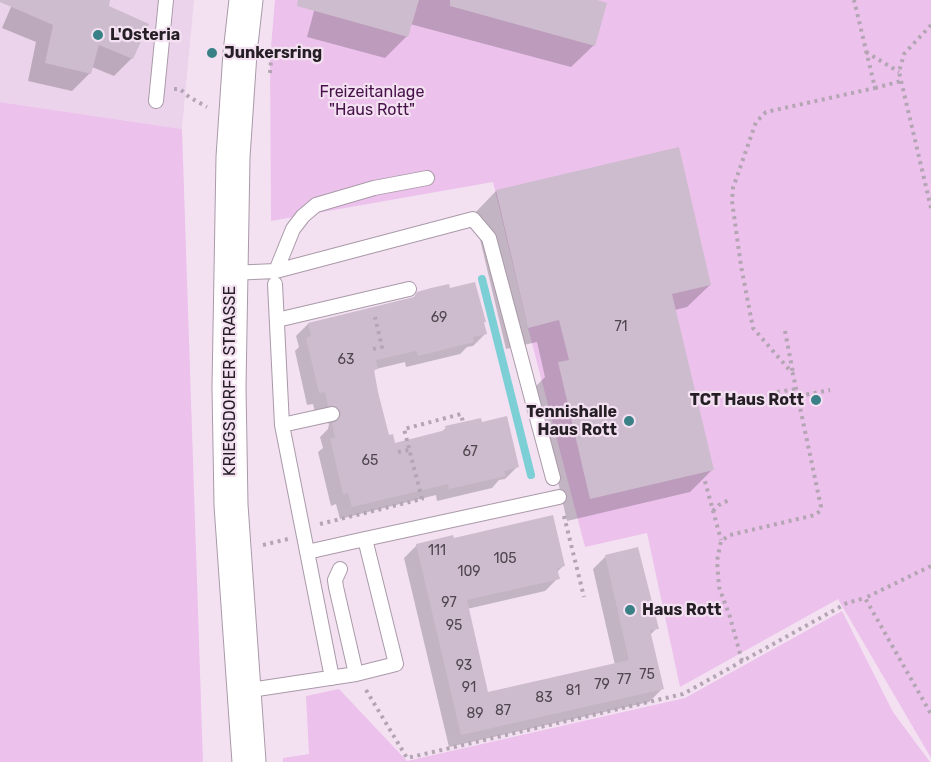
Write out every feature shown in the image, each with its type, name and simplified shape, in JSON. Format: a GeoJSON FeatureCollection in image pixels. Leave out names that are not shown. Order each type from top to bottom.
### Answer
{"type":"FeatureCollection","features":[{"type":"Feature","properties":{"kind":"main road","name":"KRIEGSDORFER STRASSE"},"geometry":{"type":"LineString","coordinates":[[246,0],[233,158],[229,387],[231,505],[249,762]]}},
{"type":"Feature","properties":{"kind":"lane"},"geometry":{"type":"LineString","coordinates":[[157,94],[166,0]]}},
{"type":"Feature","properties":{"kind":"lane"},"geometry":{"type":"LineString","coordinates":[[332,678],[282,425],[275,278],[293,229],[316,205],[374,188],[427,178]]}},
{"type":"Feature","properties":{"kind":"lane"},"geometry":{"type":"LineString","coordinates":[[230,273],[275,278],[473,219],[489,238],[552,478]]}},
{"type":"Feature","properties":{"kind":"lane"},"geometry":{"type":"LineString","coordinates":[[277,320],[409,289]]}},
{"type":"Feature","properties":{"kind":"lane"},"geometry":{"type":"LineString","coordinates":[[282,425],[332,414]]}},
{"type":"Feature","properties":{"kind":"lane"},"geometry":{"type":"LineString","coordinates":[[307,552],[559,497]]}},
{"type":"Feature","properties":{"kind":"lane"},"geometry":{"type":"LineString","coordinates":[[244,692],[357,674],[396,664],[365,539]]}},
{"type":"Feature","properties":{"kind":"lane"},"geometry":{"type":"LineString","coordinates":[[340,569],[335,580],[336,587],[357,674]]}},
{"type":"Feature","properties":{"kind":"path"},"geometry":{"type":"LineString","coordinates":[[854,0],[875,88]]}},
{"type":"Feature","properties":{"kind":"path"},"geometry":{"type":"LineString","coordinates":[[931,25],[904,54],[898,72],[931,208]]}},
{"type":"Feature","properties":{"kind":"path"},"geometry":{"type":"LineString","coordinates":[[866,52],[898,72]]}},
{"type":"Feature","properties":{"kind":"path"},"geometry":{"type":"LineString","coordinates":[[794,374],[753,328],[741,266],[732,201],[733,188],[756,122],[766,112],[901,81]]}},
{"type":"Feature","properties":{"kind":"path"},"geometry":{"type":"LineString","coordinates":[[157,94],[180,89],[207,107]]}},
{"type":"Feature","properties":{"kind":"path"},"geometry":{"type":"LineString","coordinates":[[370,298],[382,347],[373,349]]}},
{"type":"Feature","properties":{"kind":"path"},"geometry":{"type":"LineString","coordinates":[[721,541],[730,535],[807,518],[820,511],[819,488],[785,331]]}},
{"type":"Feature","properties":{"kind":"path"},"geometry":{"type":"LineString","coordinates":[[777,392],[797,388]]}},
{"type":"Feature","properties":{"kind":"path"},"geometry":{"type":"LineString","coordinates":[[799,396],[830,390]]}},
{"type":"Feature","properties":{"kind":"path"},"geometry":{"type":"LineString","coordinates":[[256,546],[422,500],[404,429],[461,414],[463,422]]}},
{"type":"Feature","properties":{"kind":"path"},"geometry":{"type":"LineString","coordinates":[[398,452],[409,450]]}},
{"type":"Feature","properties":{"kind":"path"},"geometry":{"type":"LineString","coordinates":[[703,474],[721,541],[717,561],[719,587],[742,661]]}},
{"type":"Feature","properties":{"kind":"path"},"geometry":{"type":"LineString","coordinates":[[559,497],[584,597]]}},
{"type":"Feature","properties":{"kind":"path"},"geometry":{"type":"LineString","coordinates":[[713,512],[719,505],[731,499]]}},
{"type":"Feature","properties":{"kind":"path"},"geometry":{"type":"LineString","coordinates":[[357,674],[407,758],[683,694],[847,603],[865,598],[931,566]]}},
{"type":"Feature","properties":{"kind":"path"},"geometry":{"type":"LineString","coordinates":[[865,598],[931,714]]}},
{"type":"Feature","properties":{"kind":"shaded area"},"geometry":{"type":"Polygon","coordinates":[[[0,0],[194,0],[182,129],[0,102],[0,0]]]}},
{"type":"Feature","properties":{"kind":"green space","name":"Freizeitanlage \"Haus Rott\""},"geometry":{"type":"Polygon","coordinates":[[[275,0],[931,0],[931,758],[838,599],[680,687],[647,533],[585,547],[493,182],[271,221],[270,59],[275,0]]]}},
{"type":"Feature","properties":{"kind":"green space"},"geometry":{"type":"Polygon","coordinates":[[[0,102],[182,129],[203,762],[0,762],[0,102]]]}},
{"type":"Feature","properties":{"kind":"green space"},"geometry":{"type":"Polygon","coordinates":[[[842,611],[893,712],[930,762],[283,762],[283,758],[309,754],[306,696],[339,689],[407,761],[685,698],[842,611]]]}},
{"type":"Feature","properties":{"kind":"building","name":"L'Osteria"},"geometry":{"type":"Polygon","coordinates":[[[0,0],[110,0],[109,6],[149,24],[133,59],[99,45],[91,74],[45,63],[53,25],[0,2],[0,0]]]}},
{"type":"Feature","properties":{"kind":"building"},"geometry":{"type":"Polygon","coordinates":[[[298,0],[419,0],[408,37],[297,6],[298,0]]]}},
{"type":"Feature","properties":{"kind":"building"},"geometry":{"type":"Polygon","coordinates":[[[450,0],[597,0],[607,3],[595,46],[450,6],[450,0]]]}},
{"type":"Feature","properties":{"kind":"building","name":"Tennishalle Haus Rott"},"geometry":{"type":"Polygon","coordinates":[[[679,147],[711,285],[672,294],[714,470],[590,499],[558,362],[569,360],[559,320],[528,328],[496,190],[679,147]]]}},
{"type":"Feature","properties":{"kind":"building"},"geometry":{"type":"Polygon","coordinates":[[[475,282],[487,334],[473,337],[474,342],[418,356],[416,351],[376,360],[378,369],[374,370],[378,392],[389,435],[393,434],[395,443],[446,430],[445,426],[481,418],[482,422],[507,416],[519,467],[504,471],[506,476],[449,489],[448,484],[352,507],[348,493],[343,494],[330,438],[335,438],[332,423],[338,420],[341,412],[335,406],[328,406],[325,392],[319,393],[306,338],[311,336],[308,323],[414,297],[417,292],[431,288],[449,284],[450,288],[475,282]]]}},
{"type":"Feature","properties":{"kind":"building"},"geometry":{"type":"Polygon","coordinates":[[[553,515],[565,566],[557,568],[560,579],[467,600],[488,692],[629,660],[605,555],[638,547],[659,629],[650,630],[664,689],[461,735],[416,544],[453,535],[454,538],[553,515]]]}},
{"type":"Feature","properties":{"kind":"waterway"},"geometry":{"type":"LineString","coordinates":[[482,279],[531,475]]}},
{"type":"Feature","properties":{"kind":"place","name":"L'Osteria"},"geometry":{"type":"Point","coordinates":[98,35]}},
{"type":"Feature","properties":{"kind":"place","name":"Junkersring"},"geometry":{"type":"Point","coordinates":[212,53]}},
{"type":"Feature","properties":{"kind":"place","name":"TCT Haus Rott"},"geometry":{"type":"Point","coordinates":[816,400]}},
{"type":"Feature","properties":{"kind":"place","name":"Tennishalle Haus Rott"},"geometry":{"type":"Point","coordinates":[629,421]}},
{"type":"Feature","properties":{"kind":"place","name":"Haus Rott"},"geometry":{"type":"Point","coordinates":[630,610]}}]}
